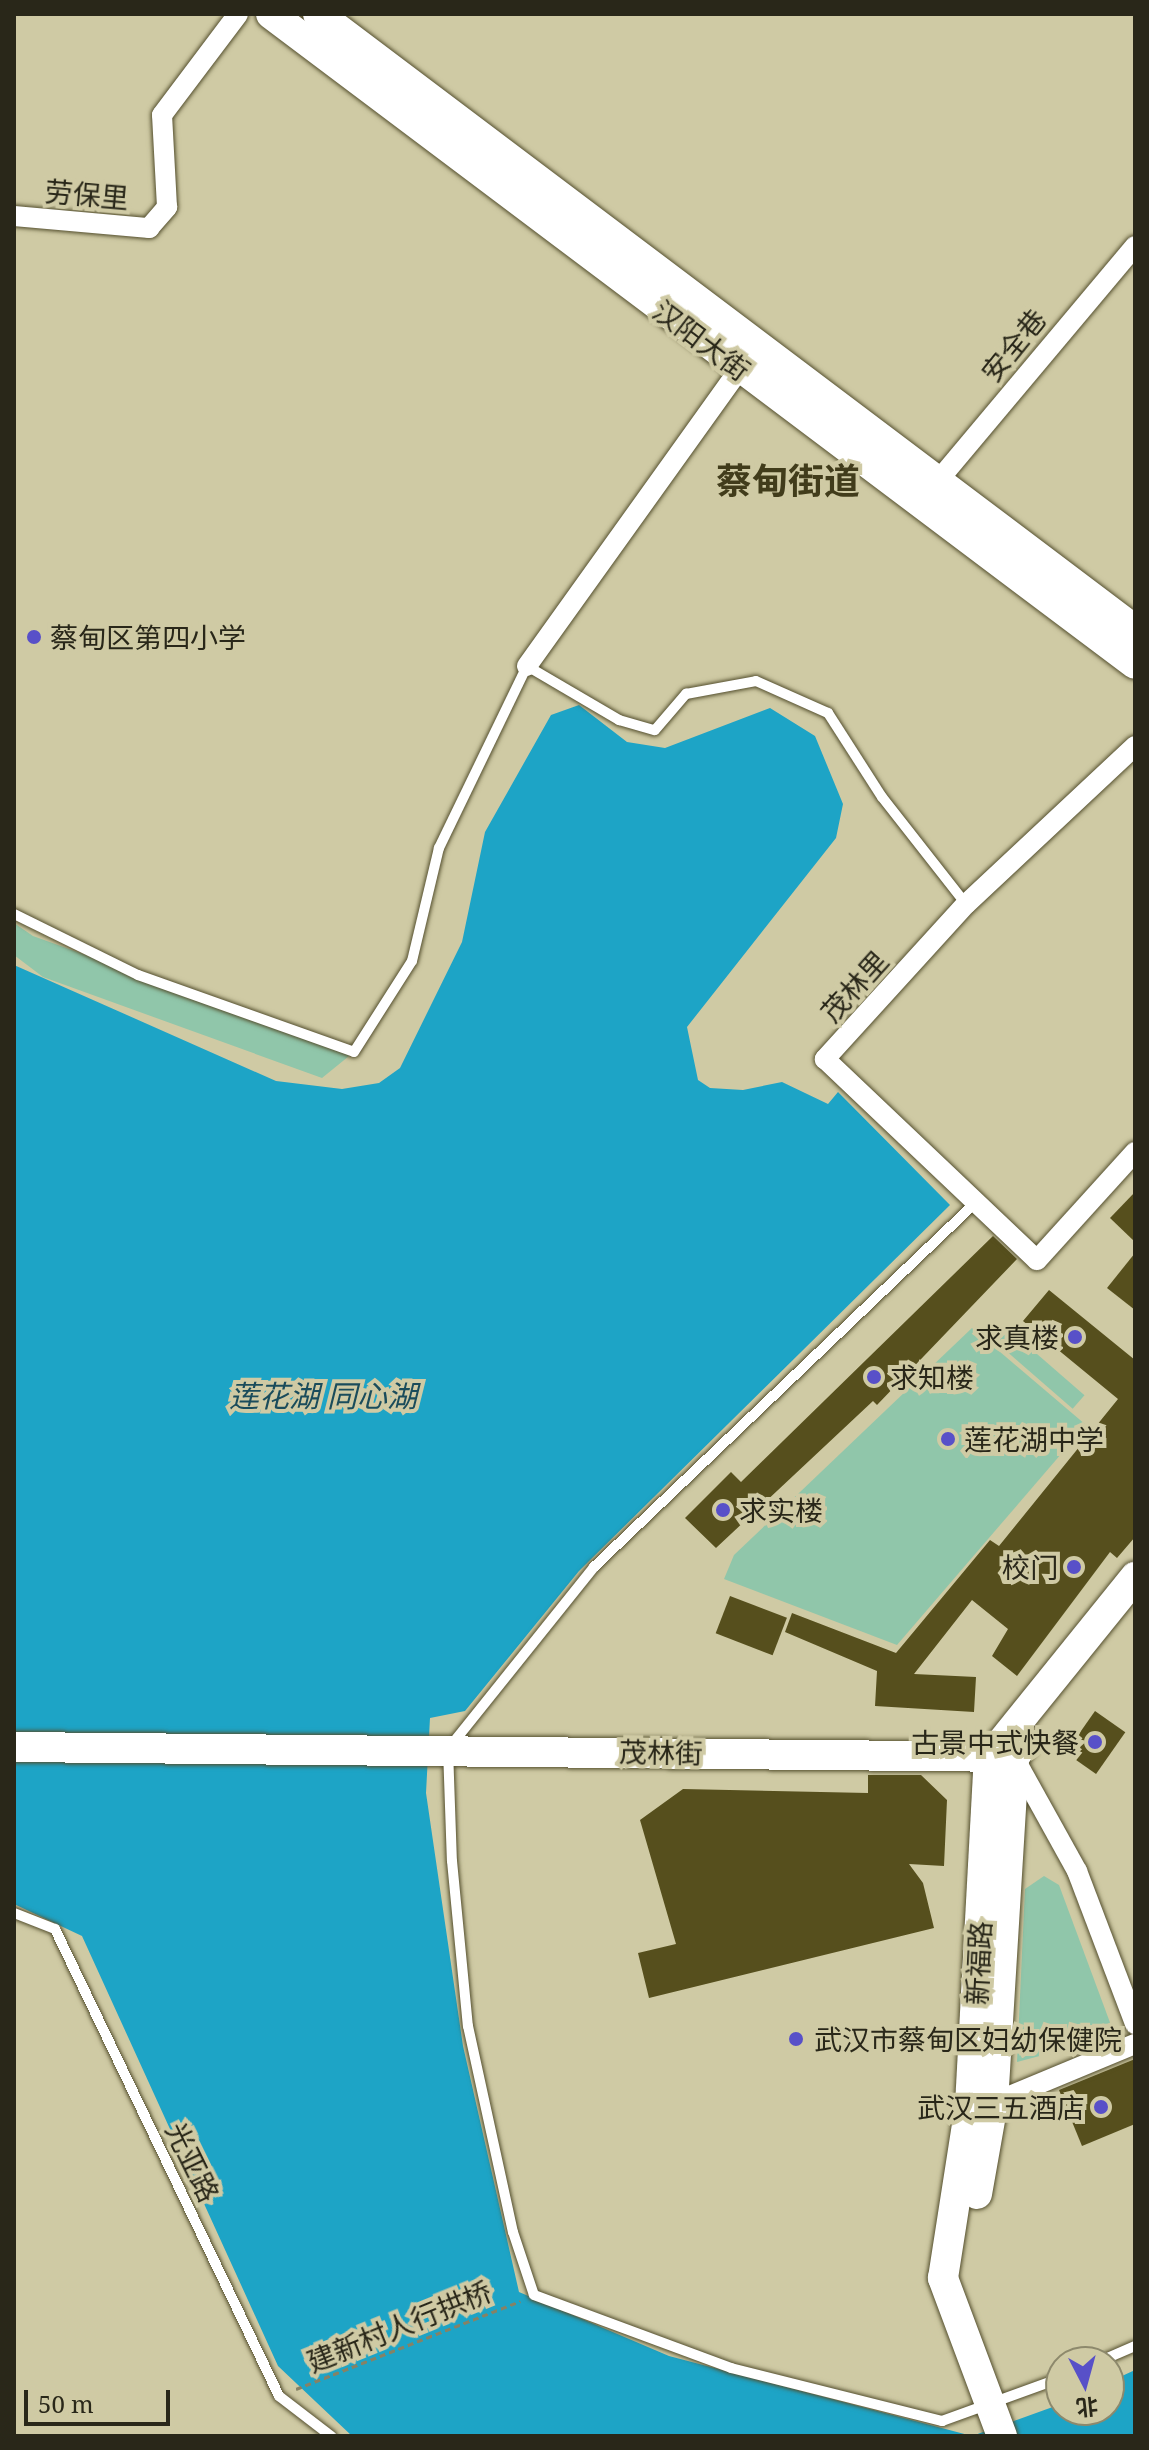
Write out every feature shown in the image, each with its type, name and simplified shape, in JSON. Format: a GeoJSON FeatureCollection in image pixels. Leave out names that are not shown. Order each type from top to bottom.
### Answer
{"type":"FeatureCollection","features":[{"type":"Feature","properties":{"kind":"street","name":"劳保里"},"geometry":{"type":"LineString","coordinates":[[14,216],[149,228],[167,207],[162,115],[238,14]]}},
{"type":"Feature","properties":{"kind":"street","name":"汉阳大街"},"geometry":{"type":"LineString","coordinates":[[271,14],[1135,664]]}},
{"type":"Feature","properties":{"kind":"street","name":"汉阳大街"},"geometry":{"type":"LineString","coordinates":[[318,14],[1135,630]]}},
{"type":"Feature","properties":{"kind":"street","name":"安全巷"},"geometry":{"type":"LineString","coordinates":[[937,482],[1135,246]]}},
{"type":"Feature","properties":{"kind":"street"},"geometry":{"type":"LineString","coordinates":[[527,666],[740,368]]}},
{"type":"Feature","properties":{"kind":"street","name":"茂林里"},"geometry":{"type":"LineString","coordinates":[[1135,746],[966,904],[825,1059],[972,1206],[1037,1260],[1135,1152]]}},
{"type":"Feature","properties":{"kind":"street"},"geometry":{"type":"LineString","coordinates":[[1001,1758],[1135,1577]]}},
{"type":"Feature","properties":{"kind":"street"},"geometry":{"type":"LineString","coordinates":[[1001,1758],[1135,1605]]}},
{"type":"Feature","properties":{"kind":"street","name":"茂林街"},"geometry":{"type":"LineString","coordinates":[[14,1747],[448,1749],[1001,1758]]}},
{"type":"Feature","properties":{"kind":"street"},"geometry":{"type":"LineString","coordinates":[[1001,1758],[1077,1871],[1135,2024]]}},
{"type":"Feature","properties":{"kind":"street","name":"新福路"},"geometry":{"type":"LineString","coordinates":[[1001,1758],[993,2103],[962,2282],[1003,2420]]}},
{"type":"Feature","properties":{"kind":"street","name":"新福路"},"geometry":{"type":"LineString","coordinates":[[1001,1758],[970,2105],[943,2278],[1003,2420]]}},
{"type":"Feature","properties":{"kind":"street"},"geometry":{"type":"LineString","coordinates":[[993,2103],[1135,2044]]}},
{"type":"Feature","properties":{"kind":"lane"},"geometry":{"type":"LineString","coordinates":[[14,914],[138,975],[354,1052],[412,961],[439,848],[527,666],[619,720],[655,730],[686,694],[756,681],[828,713],[882,797],[966,904]]}},
{"type":"Feature","properties":{"kind":"lane"},"geometry":{"type":"LineString","coordinates":[[972,1206],[594,1567],[448,1749],[468,2026],[513,2232],[534,2295],[731,2368],[942,2421],[1003,2420],[1045,2390]]}},
{"type":"Feature","properties":{"kind":"lane","name":"光亚路"},"geometry":{"type":"LineString","coordinates":[[14,1913],[55,1929],[279,2396],[331,2436]]}},
{"type":"Feature","properties":{"kind":"path","name":"建新村人行拱桥"},"geometry":{"type":"LineString","coordinates":[[279,2396],[534,2295]]}},
{"type":"Feature","properties":{"kind":"green space"},"geometry":{"type":"Polygon","coordinates":[[[14,923],[33,936],[354,1052],[322,1078],[43,977],[14,955],[14,923]]]}},
{"type":"Feature","properties":{"kind":"green space"},"geometry":{"type":"Polygon","coordinates":[[[1006,1327],[1084,1395],[1073,1409],[994,1341],[1006,1327]]]}},
{"type":"Feature","properties":{"kind":"green space"},"geometry":{"type":"Polygon","coordinates":[[[972,1328],[1086,1425],[897,1645],[724,1579],[734,1555],[972,1328]]]}},
{"type":"Feature","properties":{"kind":"green space"},"geometry":{"type":"Polygon","coordinates":[[[1044,1876],[1059,1885],[1115,2036],[1017,2062],[1025,1889],[1044,1876]]]}},
{"type":"Feature","properties":{"kind":"water","name":"莲花湖 同心湖"},"geometry":{"type":"Polygon","coordinates":[[[579,705],[627,742],[665,748],[770,708],[815,736],[843,804],[836,838],[687,1027],[698,1080],[710,1088],[743,1090],[782,1082],[828,1104],[838,1092],[950,1205],[579,1571],[465,1711],[430,1718],[426,1793],[463,2046],[519,2292],[669,2356],[972,2436],[352,2436],[278,2366],[82,1936],[14,1904],[14,965],[276,1081],[342,1089],[379,1083],[400,1068],[462,942],[485,832],[551,715],[579,705]]]}},
{"type":"Feature","properties":{"kind":"water"},"geometry":{"type":"Polygon","coordinates":[[[1135,2370],[1135,2436],[972,2436],[1045,2410],[1045,2426],[1125,2426],[1125,2375],[1135,2370]]]}},
{"type":"Feature","properties":{"kind":"building"},"geometry":{"type":"Polygon","coordinates":[[[1135,1192],[1135,1242],[1110,1218],[1135,1192]]]}},
{"type":"Feature","properties":{"kind":"building"},"geometry":{"type":"Polygon","coordinates":[[[993,1236],[1017,1259],[877,1405],[873,1401],[716,1548],[685,1518],[731,1472],[741,1482],[993,1236]]]}},
{"type":"Feature","properties":{"kind":"building"},"geometry":{"type":"Polygon","coordinates":[[[1135,1253],[1135,1310],[1107,1288],[1135,1253]]]}},
{"type":"Feature","properties":{"kind":"building"},"geometry":{"type":"Polygon","coordinates":[[[1049,1290],[1135,1360],[1135,1537],[1117,1558],[1110,1552],[1017,1676],[992,1656],[1008,1629],[972,1600],[914,1674],[976,1677],[974,1712],[875,1706],[877,1671],[785,1632],[792,1613],[896,1653],[990,1540],[999,1546],[1118,1399],[1023,1321],[1049,1290]]]}},
{"type":"Feature","properties":{"kind":"building"},"geometry":{"type":"Polygon","coordinates":[[[730,1596],[787,1618],[773,1655],[716,1633],[730,1596]]]}},
{"type":"Feature","properties":{"kind":"building","name":"古景中式快餐"},"geometry":{"type":"Polygon","coordinates":[[[1095,1711],[1125,1732],[1096,1774],[1066,1753],[1095,1711]]]}},
{"type":"Feature","properties":{"kind":"building"},"geometry":{"type":"Polygon","coordinates":[[[868,1775],[921,1775],[947,1800],[944,1866],[909,1864],[923,1883],[934,1928],[649,1998],[638,1953],[676,1944],[640,1820],[683,1789],[868,1793],[868,1775]]]}},
{"type":"Feature","properties":{"kind":"building","name":"武汉三五酒店"},"geometry":{"type":"Polygon","coordinates":[[[1135,2059],[1135,2124],[1082,2146],[1059,2090],[1135,2059]]]}},
{"type":"Feature","properties":{"kind":"place","name":"蔡甸区第四小学"},"geometry":{"type":"Point","coordinates":[34,637]}},
{"type":"Feature","properties":{"kind":"place","name":"求真楼"},"geometry":{"type":"Point","coordinates":[1075,1337]}},
{"type":"Feature","properties":{"kind":"place","name":"求知楼"},"geometry":{"type":"Point","coordinates":[874,1377]}},
{"type":"Feature","properties":{"kind":"place","name":"莲花湖中学"},"geometry":{"type":"Point","coordinates":[948,1439]}},
{"type":"Feature","properties":{"kind":"place","name":"求实楼"},"geometry":{"type":"Point","coordinates":[723,1510]}},
{"type":"Feature","properties":{"kind":"place","name":"校门"},"geometry":{"type":"Point","coordinates":[1074,1567]}},
{"type":"Feature","properties":{"kind":"place","name":"古景中式快餐"},"geometry":{"type":"Point","coordinates":[1095,1742]}},
{"type":"Feature","properties":{"kind":"place","name":"武汉市蔡甸区妇幼保健院"},"geometry":{"type":"Point","coordinates":[796,2039]}},
{"type":"Feature","properties":{"kind":"place","name":"武汉三五酒店"},"geometry":{"type":"Point","coordinates":[1101,2107]}},
{"type":"Feature","properties":{"kind":"district","name":"蔡甸街道"},"geometry":{"type":"Point","coordinates":[788,481]}}]}
